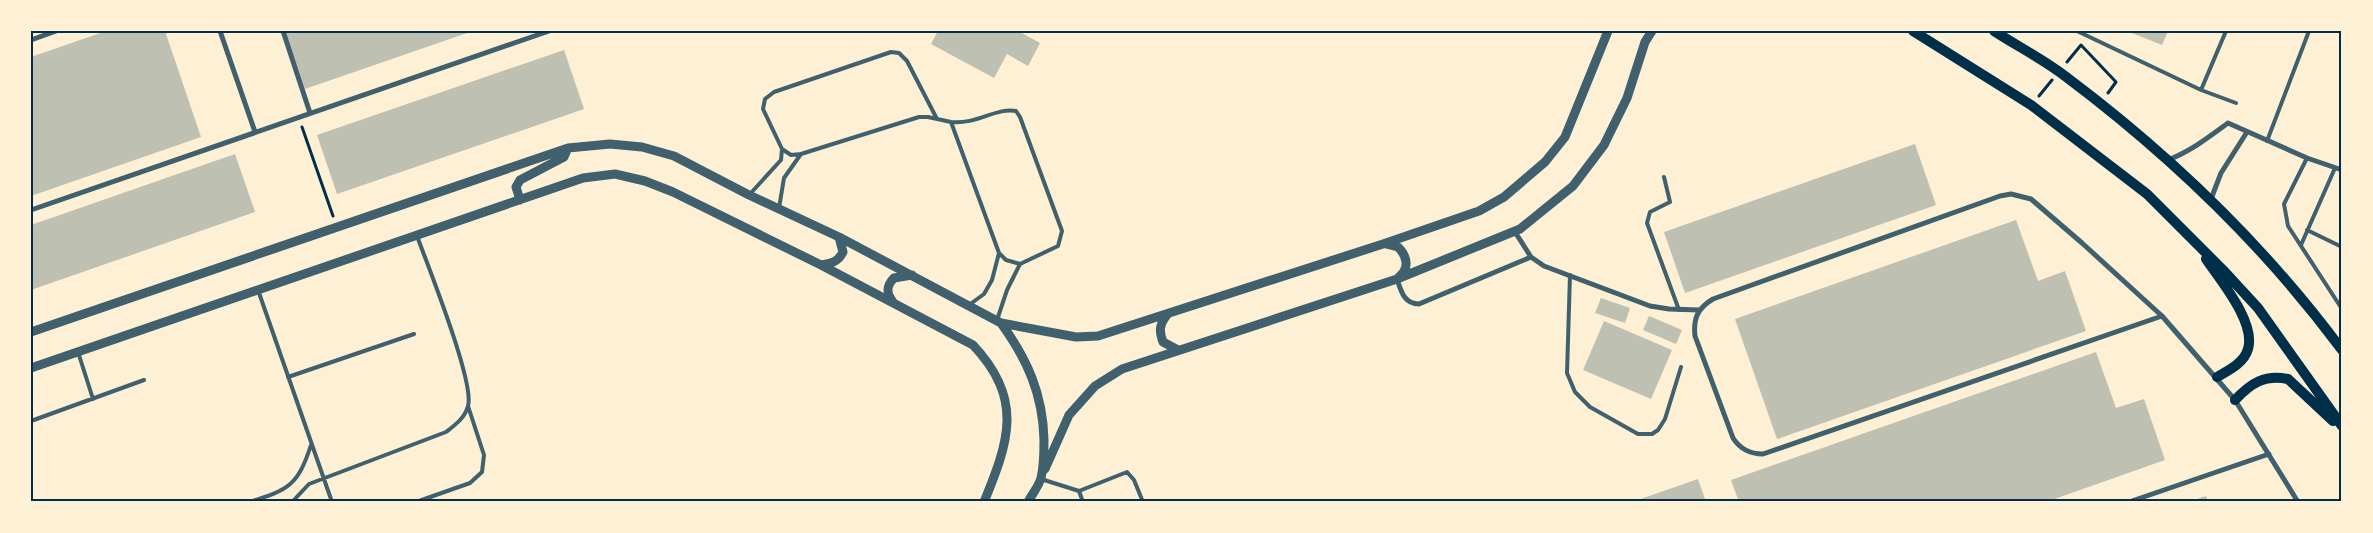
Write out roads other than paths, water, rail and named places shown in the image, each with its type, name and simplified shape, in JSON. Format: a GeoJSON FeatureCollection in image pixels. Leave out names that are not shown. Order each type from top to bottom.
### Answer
{"type":"FeatureCollection","features":[{"type":"Feature","properties":{"kind":"main road"},"geometry":{"type":"LineString","coordinates":[[1913,31],[2031,105],[2147,194],[2258,308],[2342,427]]}},
{"type":"Feature","properties":{"kind":"main road"},"geometry":{"type":"LineString","coordinates":[[1994,31],[2064,75],[2168,160],[2210,199],[2262,252],[2342,350]]}},
{"type":"Feature","properties":{"kind":"main road"},"geometry":{"type":"LineString","coordinates":[[2191,238],[2240,310],[2248,330],[2248,348],[2244,356],[2239,363],[2218,377]]}},
{"type":"Feature","properties":{"kind":"main road"},"geometry":{"type":"LineString","coordinates":[[2235,400],[2257,381],[2270,377],[2288,380],[2342,427]]}},
{"type":"Feature","properties":{"kind":"street"},"geometry":{"type":"LineString","coordinates":[[31,40],[56,31]]}},
{"type":"Feature","properties":{"kind":"street"},"geometry":{"type":"LineString","coordinates":[[220,31],[255,132]]}},
{"type":"Feature","properties":{"kind":"street"},"geometry":{"type":"LineString","coordinates":[[283,31],[310,114]]}},
{"type":"Feature","properties":{"kind":"street"},"geometry":{"type":"LineString","coordinates":[[31,210],[549,31]]}},
{"type":"Feature","properties":{"kind":"street"},"geometry":{"type":"LineString","coordinates":[[31,332],[568,148],[610,144],[642,147],[674,156],[749,195],[839,237],[999,321],[1076,337],[1098,336],[1383,244],[1479,211],[1504,197],[1546,162],[1565,137],[1608,31]]}},
{"type":"Feature","properties":{"kind":"street"},"geometry":{"type":"LineString","coordinates":[[1028,502],[1041,479],[1069,415],[1096,386],[1122,369],[1397,279],[1515,232],[1546,210],[1573,186],[1604,144],[1627,98],[1645,42],[1652,31]]}},
{"type":"Feature","properties":{"kind":"street"},"geometry":{"type":"LineString","coordinates":[[2168,160],[2183,154],[2228,122],[2307,158],[2342,170]]}},
{"type":"Feature","properties":{"kind":"street"},"geometry":{"type":"LineString","coordinates":[[2210,199],[2221,173],[2247,132]]}},
{"type":"Feature","properties":{"kind":"street"},"geometry":{"type":"LineString","coordinates":[[520,200],[516,187],[520,180],[564,157],[568,148]]}},
{"type":"Feature","properties":{"kind":"street"},"geometry":{"type":"LineString","coordinates":[[31,368],[583,178],[615,174],[645,180],[673,192],[821,265],[973,346],[984,358],[1003,390],[1008,433],[1001,461],[984,502]]}},
{"type":"Feature","properties":{"kind":"street"},"geometry":{"type":"LineString","coordinates":[[1515,232],[1531,257],[1538,263],[1650,306],[1679,310],[1699,310],[1714,299],[2000,196],[2011,194],[2031,199],[2162,316],[2218,377],[2235,400],[2298,502]]}},
{"type":"Feature","properties":{"kind":"street"},"geometry":{"type":"LineString","coordinates":[[821,265],[834,263],[840,259],[844,252],[839,237]]}},
{"type":"Feature","properties":{"kind":"street"},"geometry":{"type":"LineString","coordinates":[[1383,244],[1398,247],[1406,259],[1406,267],[1397,279]]}},
{"type":"Feature","properties":{"kind":"street"},"geometry":{"type":"LineString","coordinates":[[1397,279],[1405,299],[1414,304],[1419,304],[1531,257]]}},
{"type":"Feature","properties":{"kind":"street"},"geometry":{"type":"LineString","coordinates":[[894,303],[889,296],[887,288],[890,282],[894,278],[912,275]]}},
{"type":"Feature","properties":{"kind":"street"},"geometry":{"type":"LineString","coordinates":[[1699,310],[1694,327],[1695,336],[1733,438],[1743,449],[1752,454],[1763,454],[2162,316]]}},
{"type":"Feature","properties":{"kind":"street"},"geometry":{"type":"LineString","coordinates":[[1167,315],[1161,323],[1160,331],[1163,342],[1178,350]]}},
{"type":"Feature","properties":{"kind":"street"},"geometry":{"type":"LineString","coordinates":[[999,321],[1019,347],[1032,374],[1040,399],[1044,444],[1041,479]]}},
{"type":"Feature","properties":{"kind":"street"},"geometry":{"type":"LineString","coordinates":[[2129,502],[2269,454]]}},
{"type":"Feature","properties":{"kind":"lane"},"geometry":{"type":"LineString","coordinates":[[2077,31],[2201,90],[2236,103]]}},
{"type":"Feature","properties":{"kind":"lane"},"geometry":{"type":"LineString","coordinates":[[2201,90],[2226,31]]}},
{"type":"Feature","properties":{"kind":"lane"},"geometry":{"type":"LineString","coordinates":[[2267,141],[2309,31]]}},
{"type":"Feature","properties":{"kind":"lane"},"geometry":{"type":"LineString","coordinates":[[749,195],[781,160],[782,149],[763,110],[765,99],[774,92],[891,52],[900,53],[907,61],[937,119]]}},
{"type":"Feature","properties":{"kind":"lane"},"geometry":{"type":"LineString","coordinates":[[782,149],[791,154],[801,154],[919,118],[950,122],[972,122],[1008,110],[1016,111],[1020,117],[1062,231],[1058,246],[1020,264],[1007,290],[999,321]]}},
{"type":"Feature","properties":{"kind":"lane"},"geometry":{"type":"LineString","coordinates":[[950,122],[999,253],[1006,260],[1020,264]]}},
{"type":"Feature","properties":{"kind":"lane"},"geometry":{"type":"LineString","coordinates":[[779,208],[784,178],[801,154]]}},
{"type":"Feature","properties":{"kind":"lane"},"geometry":{"type":"LineString","coordinates":[[2307,158],[2284,204],[2288,226],[2342,309]]}},
{"type":"Feature","properties":{"kind":"lane"},"geometry":{"type":"LineString","coordinates":[[2300,245],[2335,168]]}},
{"type":"Feature","properties":{"kind":"lane"},"geometry":{"type":"LineString","coordinates":[[1664,177],[1670,202],[1650,212],[1647,223],[1679,310]]}},
{"type":"Feature","properties":{"kind":"lane"},"geometry":{"type":"LineString","coordinates":[[2308,230],[2342,247]]}},
{"type":"Feature","properties":{"kind":"lane"},"geometry":{"type":"LineString","coordinates":[[416,502],[470,483],[482,472],[484,455],[468,406],[467,378],[417,234]]}},
{"type":"Feature","properties":{"kind":"lane"},"geometry":{"type":"LineString","coordinates":[[969,305],[984,294],[992,280],[999,253]]}},
{"type":"Feature","properties":{"kind":"lane"},"geometry":{"type":"LineString","coordinates":[[1570,275],[1567,373],[1575,392],[1590,407],[1638,434],[1652,434],[1658,430],[1666,419],[1681,367]]}},
{"type":"Feature","properties":{"kind":"lane"},"geometry":{"type":"LineString","coordinates":[[258,290],[332,502]]}},
{"type":"Feature","properties":{"kind":"lane"},"geometry":{"type":"LineString","coordinates":[[288,377],[414,334]]}},
{"type":"Feature","properties":{"kind":"lane"},"geometry":{"type":"LineString","coordinates":[[78,352],[93,399]]}},
{"type":"Feature","properties":{"kind":"lane"},"geometry":{"type":"LineString","coordinates":[[31,421],[144,380]]}},
{"type":"Feature","properties":{"kind":"lane"},"geometry":{"type":"LineString","coordinates":[[292,502],[309,484],[324,477],[446,432],[461,420],[468,406]]}},
{"type":"Feature","properties":{"kind":"lane"},"geometry":{"type":"LineString","coordinates":[[249,502],[293,483],[300,474],[311,446]]}},
{"type":"Feature","properties":{"kind":"lane"},"geometry":{"type":"LineString","coordinates":[[1041,479],[1079,491],[1127,472],[1134,480],[1143,502]]}},
{"type":"Feature","properties":{"kind":"lane"},"geometry":{"type":"LineString","coordinates":[[1079,491],[1083,502]]}}]}
